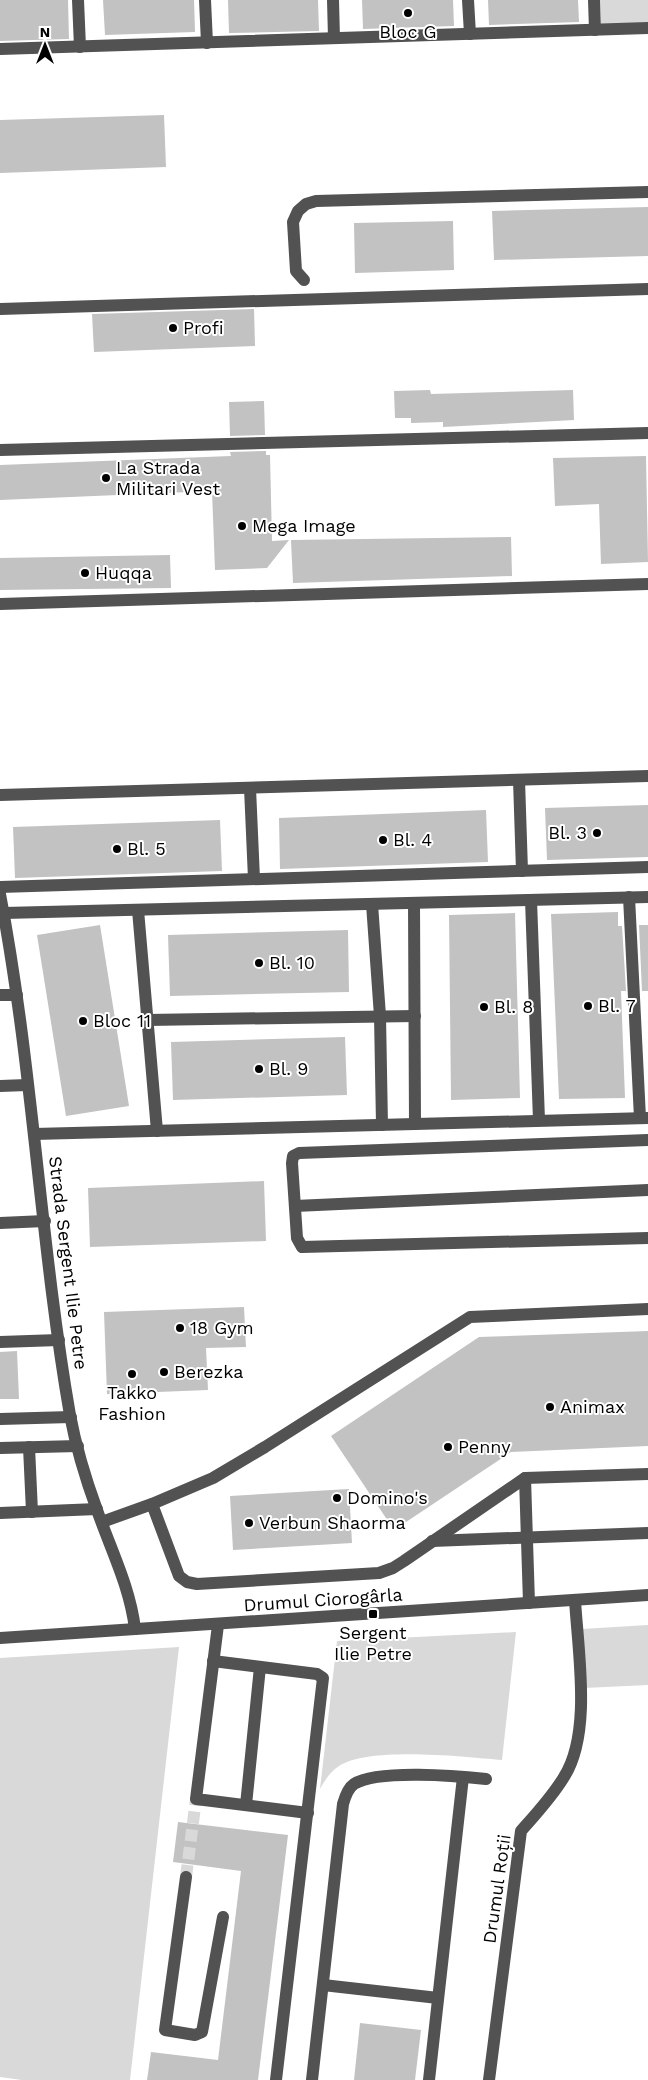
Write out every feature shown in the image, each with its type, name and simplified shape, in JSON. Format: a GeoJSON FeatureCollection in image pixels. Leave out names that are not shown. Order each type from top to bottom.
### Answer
{"type":"FeatureCollection","features":[{"type":"Feature","properties":{"kind":"street"},"geometry":{"type":"LineString","coordinates":[[78,0],[80,47]]}},
{"type":"Feature","properties":{"kind":"street"},"geometry":{"type":"LineString","coordinates":[[205,0],[207,43]]}},
{"type":"Feature","properties":{"kind":"street"},"geometry":{"type":"LineString","coordinates":[[332,0],[334,38]]}},
{"type":"Feature","properties":{"kind":"street"},"geometry":{"type":"LineString","coordinates":[[468,0],[470,34]]}},
{"type":"Feature","properties":{"kind":"street"},"geometry":{"type":"LineString","coordinates":[[594,0],[595,30]]}},
{"type":"Feature","properties":{"kind":"street"},"geometry":{"type":"LineString","coordinates":[[0,49],[648,28]]}},
{"type":"Feature","properties":{"kind":"street"},"geometry":{"type":"LineString","coordinates":[[304,280],[296,271],[293,222],[298,211],[306,204],[316,201],[648,192]]}},
{"type":"Feature","properties":{"kind":"street"},"geometry":{"type":"LineString","coordinates":[[0,308],[648,288]]}},
{"type":"Feature","properties":{"kind":"street"},"geometry":{"type":"LineString","coordinates":[[0,450],[648,433]]}},
{"type":"Feature","properties":{"kind":"street"},"geometry":{"type":"LineString","coordinates":[[0,604],[648,584]]}},
{"type":"Feature","properties":{"kind":"street"},"geometry":{"type":"LineString","coordinates":[[0,795],[648,776]]}},
{"type":"Feature","properties":{"kind":"street"},"geometry":{"type":"LineString","coordinates":[[518,780],[522,871]]}},
{"type":"Feature","properties":{"kind":"street"},"geometry":{"type":"LineString","coordinates":[[250,788],[254,880]]}},
{"type":"Feature","properties":{"kind":"street"},"geometry":{"type":"LineString","coordinates":[[0,887],[648,867]]}},
{"type":"Feature","properties":{"kind":"street","name":"Strada Sergent Ilie Petre"},"geometry":{"type":"LineString","coordinates":[[0,894],[17,994],[59,1340],[71,1417],[97,1510],[129,1595],[135,1629]]}},
{"type":"Feature","properties":{"kind":"street"},"geometry":{"type":"LineString","coordinates":[[34,1134],[644,1118],[629,897]]}},
{"type":"Feature","properties":{"kind":"street"},"geometry":{"type":"LineString","coordinates":[[4,913],[648,897]]}},
{"type":"Feature","properties":{"kind":"street"},"geometry":{"type":"LineString","coordinates":[[532,900],[539,1120]]}},
{"type":"Feature","properties":{"kind":"street"},"geometry":{"type":"LineString","coordinates":[[414,903],[415,1124]]}},
{"type":"Feature","properties":{"kind":"street"},"geometry":{"type":"LineString","coordinates":[[372,904],[380,1016],[382,1125]]}},
{"type":"Feature","properties":{"kind":"street"},"geometry":{"type":"LineString","coordinates":[[138,910],[157,1131]]}},
{"type":"Feature","properties":{"kind":"street"},"geometry":{"type":"LineString","coordinates":[[0,995],[17,994]]}},
{"type":"Feature","properties":{"kind":"street"},"geometry":{"type":"LineString","coordinates":[[147,1020],[415,1016]]}},
{"type":"Feature","properties":{"kind":"street"},"geometry":{"type":"LineString","coordinates":[[0,1086],[28,1085]]}},
{"type":"Feature","properties":{"kind":"street"},"geometry":{"type":"LineString","coordinates":[[648,1140],[299,1153],[293,1156],[292,1163],[297,1238],[302,1247],[648,1238]]}},
{"type":"Feature","properties":{"kind":"street"},"geometry":{"type":"LineString","coordinates":[[295,1206],[648,1190]]}},
{"type":"Feature","properties":{"kind":"street"},"geometry":{"type":"LineString","coordinates":[[0,1223],[45,1222]]}},
{"type":"Feature","properties":{"kind":"street"},"geometry":{"type":"LineString","coordinates":[[102,1522],[152,1504],[213,1478],[470,1317],[648,1309]]}},
{"type":"Feature","properties":{"kind":"street"},"geometry":{"type":"LineString","coordinates":[[0,1342],[59,1340]]}},
{"type":"Feature","properties":{"kind":"street"},"geometry":{"type":"LineString","coordinates":[[0,1420],[71,1417]]}},
{"type":"Feature","properties":{"kind":"street"},"geometry":{"type":"LineString","coordinates":[[0,1448],[78,1446]]}},
{"type":"Feature","properties":{"kind":"street"},"geometry":{"type":"LineString","coordinates":[[29,1447],[32,1512]]}},
{"type":"Feature","properties":{"kind":"street"},"geometry":{"type":"LineString","coordinates":[[152,1504],[179,1576],[187,1582],[197,1584],[378,1573],[393,1568],[525,1478],[648,1474]]}},
{"type":"Feature","properties":{"kind":"street"},"geometry":{"type":"LineString","coordinates":[[525,1478],[529,1603]]}},
{"type":"Feature","properties":{"kind":"street"},"geometry":{"type":"LineString","coordinates":[[0,1513],[97,1510]]}},
{"type":"Feature","properties":{"kind":"street"},"geometry":{"type":"LineString","coordinates":[[432,1541],[648,1533]]}},
{"type":"Feature","properties":{"kind":"street","name":"Drumul Ciorogârla"},"geometry":{"type":"LineString","coordinates":[[0,1638],[648,1595]]}},
{"type":"Feature","properties":{"kind":"street","name":"Drumul Roții"},"geometry":{"type":"LineString","coordinates":[[489,2080],[520,1831],[543,1806],[565,1776],[576,1748],[582,1719],[575,1600]]}},
{"type":"Feature","properties":{"kind":"street"},"geometry":{"type":"LineString","coordinates":[[218,1624],[196,1799],[308,1813]]}},
{"type":"Feature","properties":{"kind":"street"},"geometry":{"type":"LineString","coordinates":[[213,1661],[317,1674],[323,1678],[276,2080]]}},
{"type":"Feature","properties":{"kind":"street"},"geometry":{"type":"LineString","coordinates":[[246,1805],[260,1667]]}},
{"type":"Feature","properties":{"kind":"street"},"geometry":{"type":"LineString","coordinates":[[312,2080],[343,1804],[346,1793],[354,1784],[367,1779],[388,1776],[486,1779]]}},
{"type":"Feature","properties":{"kind":"street"},"geometry":{"type":"LineString","coordinates":[[429,2080],[463,1777]]}},
{"type":"Feature","properties":{"kind":"street"},"geometry":{"type":"LineString","coordinates":[[186,1877],[165,2030],[195,2036],[202,2032],[223,1917]]}},
{"type":"Feature","properties":{"kind":"street"},"geometry":{"type":"LineString","coordinates":[[323,1985],[438,1998]]}},
{"type":"Feature","properties":{"kind":"shaded area"},"geometry":{"type":"Polygon","coordinates":[[[600,0],[648,0],[648,23],[601,25],[600,0]]]}},
{"type":"Feature","properties":{"kind":"shaded area"},"geometry":{"type":"Polygon","coordinates":[[[648,1625],[648,1685],[584,1688],[582,1629],[648,1625]]]}},
{"type":"Feature","properties":{"kind":"shaded area"},"geometry":{"type":"Polygon","coordinates":[[[516,1632],[502,1760],[418,1754],[372,1756],[353,1760],[339,1766],[328,1776],[320,1789],[337,1641],[516,1632]]]}},
{"type":"Feature","properties":{"kind":"shaded area"},"geometry":{"type":"Polygon","coordinates":[[[179,1647],[130,2080],[22,2080],[0,2077],[0,1658],[179,1647]]]}},
{"type":"Feature","properties":{"kind":"building"},"geometry":{"type":"Polygon","coordinates":[[[0,0],[68,0],[69,39],[0,41],[0,0]]]}},
{"type":"Feature","properties":{"kind":"building"},"geometry":{"type":"Polygon","coordinates":[[[103,0],[194,0],[195,32],[105,35],[103,0]]]}},
{"type":"Feature","properties":{"kind":"building"},"geometry":{"type":"Polygon","coordinates":[[[228,0],[318,0],[319,31],[229,33],[228,0]]]}},
{"type":"Feature","properties":{"kind":"building","name":"Bloc G"},"geometry":{"type":"Polygon","coordinates":[[[362,0],[453,0],[454,26],[363,29],[362,0]]]}},
{"type":"Feature","properties":{"kind":"building"},"geometry":{"type":"Polygon","coordinates":[[[488,0],[578,0],[579,22],[489,25],[488,0]]]}},
{"type":"Feature","properties":{"kind":"building"},"geometry":{"type":"Polygon","coordinates":[[[164,115],[166,167],[0,173],[0,120],[164,115]]]}},
{"type":"Feature","properties":{"kind":"building"},"geometry":{"type":"Polygon","coordinates":[[[648,207],[648,256],[494,260],[492,211],[648,207]]]}},
{"type":"Feature","properties":{"kind":"building"},"geometry":{"type":"Polygon","coordinates":[[[453,221],[454,270],[355,273],[354,223],[453,221]]]}},
{"type":"Feature","properties":{"kind":"building","name":"Profi"},"geometry":{"type":"Polygon","coordinates":[[[254,309],[255,346],[94,352],[92,314],[254,309]]]}},
{"type":"Feature","properties":{"kind":"building"},"geometry":{"type":"Polygon","coordinates":[[[430,390],[431,394],[573,390],[574,420],[443,427],[443,422],[411,423],[411,418],[395,418],[394,391],[430,390]]]}},
{"type":"Feature","properties":{"kind":"building"},"geometry":{"type":"Polygon","coordinates":[[[264,401],[265,435],[230,436],[229,402],[264,401]]]}},
{"type":"Feature","properties":{"kind":"building"},"geometry":{"type":"Polygon","coordinates":[[[266,451],[266,455],[270,455],[272,541],[289,540],[267,568],[215,570],[212,491],[0,500],[0,465],[231,456],[230,452],[266,451]]]}},
{"type":"Feature","properties":{"kind":"building"},"geometry":{"type":"Polygon","coordinates":[[[646,456],[648,562],[601,564],[599,504],[555,506],[553,458],[646,456]]]}},
{"type":"Feature","properties":{"kind":"building"},"geometry":{"type":"Polygon","coordinates":[[[511,537],[512,576],[293,583],[291,540],[511,537]]]}},
{"type":"Feature","properties":{"kind":"building","name":"Huqqa"},"geometry":{"type":"Polygon","coordinates":[[[170,555],[171,588],[0,590],[0,558],[170,555]]]}},
{"type":"Feature","properties":{"kind":"building","name":"Bl. 3"},"geometry":{"type":"Polygon","coordinates":[[[648,805],[648,857],[547,860],[545,808],[648,805]]]}},
{"type":"Feature","properties":{"kind":"building","name":"Bl. 4"},"geometry":{"type":"Polygon","coordinates":[[[486,810],[488,862],[280,869],[279,818],[486,810]]]}},
{"type":"Feature","properties":{"kind":"building","name":"Bl. 5"},"geometry":{"type":"Polygon","coordinates":[[[220,820],[222,871],[15,878],[13,827],[220,820]]]}},
{"type":"Feature","properties":{"kind":"building","name":"Bl. 7"},"geometry":{"type":"Polygon","coordinates":[[[618,912],[618,926],[622,926],[626,991],[621,991],[625,1098],[559,1099],[551,914],[618,912]]]}},
{"type":"Feature","properties":{"kind":"building","name":"Bl. 8"},"geometry":{"type":"Polygon","coordinates":[[[515,913],[520,1098],[451,1100],[449,915],[515,913]]]}},
{"type":"Feature","properties":{"kind":"building","name":"Bloc 11"},"geometry":{"type":"Polygon","coordinates":[[[100,925],[129,1106],[66,1116],[37,935],[100,925]]]}},
{"type":"Feature","properties":{"kind":"building"},"geometry":{"type":"Polygon","coordinates":[[[639,925],[648,925],[648,991],[642,991],[639,925]]]}},
{"type":"Feature","properties":{"kind":"building","name":"Bl. 10"},"geometry":{"type":"Polygon","coordinates":[[[348,930],[349,992],[170,996],[168,935],[348,930]]]}},
{"type":"Feature","properties":{"kind":"building","name":"Bl. 9"},"geometry":{"type":"Polygon","coordinates":[[[345,1037],[347,1095],[173,1100],[171,1042],[345,1037]]]}},
{"type":"Feature","properties":{"kind":"building"},"geometry":{"type":"Polygon","coordinates":[[[264,1181],[266,1241],[90,1247],[88,1188],[264,1181]]]}},
{"type":"Feature","properties":{"kind":"building"},"geometry":{"type":"Polygon","coordinates":[[[244,1307],[246,1347],[206,1348],[208,1390],[107,1394],[104,1312],[244,1307]]]}},
{"type":"Feature","properties":{"kind":"building"},"geometry":{"type":"Polygon","coordinates":[[[648,1331],[648,1446],[511,1452],[394,1530],[331,1436],[479,1337],[648,1331]]]}},
{"type":"Feature","properties":{"kind":"building"},"geometry":{"type":"Polygon","coordinates":[[[17,1351],[19,1399],[0,1399],[0,1352],[17,1351]]]}},
{"type":"Feature","properties":{"kind":"building"},"geometry":{"type":"Polygon","coordinates":[[[349,1489],[352,1543],[233,1550],[230,1496],[349,1489]]]}},
{"type":"Feature","properties":{"kind":"building"},"geometry":{"type":"Polygon","coordinates":[[[178,1822],[288,1835],[258,2080],[147,2080],[151,2052],[218,2060],[241,1871],[173,1862],[178,1822]]]}},
{"type":"Feature","properties":{"kind":"building"},"geometry":{"type":"Polygon","coordinates":[[[360,2023],[421,2030],[415,2080],[354,2080],[360,2023]]]}},
{"type":"Feature","properties":{"kind":"tunnel"},"geometry":{"type":"LineString","coordinates":[[186,1877],[196,1799]]}},
{"type":"Feature","properties":{"kind":"place","name":"Bloc G"},"geometry":{"type":"Point","coordinates":[408,13]}},
{"type":"Feature","properties":{"kind":"place","name":"Profi"},"geometry":{"type":"Point","coordinates":[173,328]}},
{"type":"Feature","properties":{"kind":"place","name":"La Strada Militari Vest"},"geometry":{"type":"Point","coordinates":[106,478]}},
{"type":"Feature","properties":{"kind":"place","name":"Mega Image"},"geometry":{"type":"Point","coordinates":[242,526]}},
{"type":"Feature","properties":{"kind":"place","name":"Huqqa"},"geometry":{"type":"Point","coordinates":[85,573]}},
{"type":"Feature","properties":{"kind":"place","name":"Bl. 3"},"geometry":{"type":"Point","coordinates":[597,833]}},
{"type":"Feature","properties":{"kind":"place","name":"Bl. 4"},"geometry":{"type":"Point","coordinates":[383,840]}},
{"type":"Feature","properties":{"kind":"place","name":"Bl. 5"},"geometry":{"type":"Point","coordinates":[117,849]}},
{"type":"Feature","properties":{"kind":"place","name":"Bl. 10"},"geometry":{"type":"Point","coordinates":[259,963]}},
{"type":"Feature","properties":{"kind":"place","name":"Bl. 7"},"geometry":{"type":"Point","coordinates":[588,1006]}},
{"type":"Feature","properties":{"kind":"place","name":"Bl. 8"},"geometry":{"type":"Point","coordinates":[484,1007]}},
{"type":"Feature","properties":{"kind":"place","name":"Bloc 11"},"geometry":{"type":"Point","coordinates":[83,1021]}},
{"type":"Feature","properties":{"kind":"place","name":"Bl. 9"},"geometry":{"type":"Point","coordinates":[259,1069]}},
{"type":"Feature","properties":{"kind":"place","name":"18 Gym"},"geometry":{"type":"Point","coordinates":[180,1328]}},
{"type":"Feature","properties":{"kind":"place","name":"Berezka"},"geometry":{"type":"Point","coordinates":[164,1372]}},
{"type":"Feature","properties":{"kind":"place","name":"Takko Fashion"},"geometry":{"type":"Point","coordinates":[132,1374]}},
{"type":"Feature","properties":{"kind":"place","name":"Animax"},"geometry":{"type":"Point","coordinates":[550,1407]}},
{"type":"Feature","properties":{"kind":"place","name":"Penny"},"geometry":{"type":"Point","coordinates":[448,1447]}},
{"type":"Feature","properties":{"kind":"place","name":"Domino's"},"geometry":{"type":"Point","coordinates":[337,1498]}},
{"type":"Feature","properties":{"kind":"place","name":"Verbun Shaorma"},"geometry":{"type":"Point","coordinates":[249,1523]}},
{"type":"Feature","properties":{"kind":"place","name":"Sergent Ilie Petre"},"geometry":{"type":"Point","coordinates":[373,1614]}}]}
